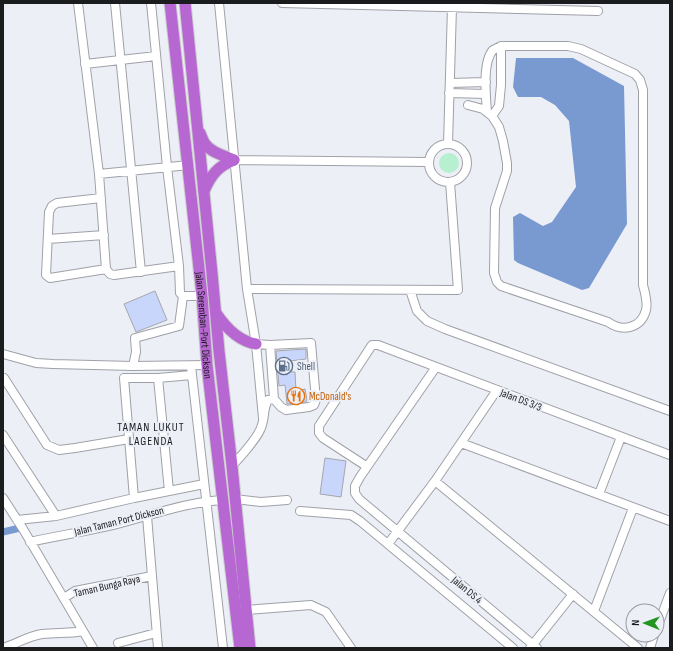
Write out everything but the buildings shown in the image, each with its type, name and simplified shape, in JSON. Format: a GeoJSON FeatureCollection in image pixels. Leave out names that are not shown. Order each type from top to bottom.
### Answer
{"type":"FeatureCollection","features":[{"type":"Feature","properties":{"kind":"highway","name":"Jalan Seremban-Port Dickson"},"geometry":{"type":"LineString","coordinates":[[170,3],[189,165],[202,296],[207,365],[240,648]]}},
{"type":"Feature","properties":{"kind":"highway","name":"Jalan Seremban-Port Dickson"},"geometry":{"type":"LineString","coordinates":[[186,5],[218,351],[232,466],[233,488],[237,511],[250,648]]}},
{"type":"Feature","properties":{"kind":"highway"},"geometry":{"type":"LineString","coordinates":[[197,128],[206,144],[220,154],[234,160]]}},
{"type":"Feature","properties":{"kind":"highway"},"geometry":{"type":"LineString","coordinates":[[199,147],[189,165],[198,170],[202,176]]}},
{"type":"Feature","properties":{"kind":"highway"},"geometry":{"type":"LineString","coordinates":[[204,192],[214,173],[221,166],[234,160]]}},
{"type":"Feature","properties":{"kind":"highway"},"geometry":{"type":"LineString","coordinates":[[215,311],[226,327],[232,332],[247,343],[256,344]]}},
{"type":"Feature","properties":{"kind":"highway"},"geometry":{"type":"LineString","coordinates":[[218,351],[207,365],[216,367],[221,372]]}},
{"type":"Feature","properties":{"kind":"highway"},"geometry":{"type":"LineString","coordinates":[[233,488],[230,494],[223,500],[233,504],[237,511]]}},
{"type":"Feature","properties":{"kind":"street"},"geometry":{"type":"LineString","coordinates":[[78,3],[99,174],[106,268],[110,274],[114,274],[141,272],[179,266]]}},
{"type":"Feature","properties":{"kind":"street"},"geometry":{"type":"LineString","coordinates":[[115,3],[141,272]]}},
{"type":"Feature","properties":{"kind":"street"},"geometry":{"type":"LineString","coordinates":[[133,366],[136,352],[135,338],[179,326],[183,296],[180,293],[179,266],[167,167],[151,3]]}},
{"type":"Feature","properties":{"kind":"street"},"geometry":{"type":"LineString","coordinates":[[219,3],[247,289],[256,344],[263,418]]}},
{"type":"Feature","properties":{"kind":"street"},"geometry":{"type":"LineString","coordinates":[[282,3],[598,11]]}},
{"type":"Feature","properties":{"kind":"street"},"geometry":{"type":"LineString","coordinates":[[448,144],[452,7]]}},
{"type":"Feature","properties":{"kind":"street"},"geometry":{"type":"LineString","coordinates":[[490,114],[499,106],[501,84],[501,46]]}},
{"type":"Feature","properties":{"kind":"street"},"geometry":{"type":"LineString","coordinates":[[501,46],[568,46],[581,49],[635,74],[640,80],[643,90],[643,285],[646,309],[643,319],[634,327],[614,327],[608,322],[501,286],[497,282],[494,273],[495,208],[504,181],[507,163],[504,141],[499,127],[490,114],[486,94],[486,82],[487,61],[493,50],[501,46]]}},
{"type":"Feature","properties":{"kind":"street"},"geometry":{"type":"LineString","coordinates":[[85,64],[156,56]]}},
{"type":"Feature","properties":{"kind":"street"},"geometry":{"type":"LineString","coordinates":[[450,83],[486,82]]}},
{"type":"Feature","properties":{"kind":"street"},"geometry":{"type":"LineString","coordinates":[[449,93],[486,94]]}},
{"type":"Feature","properties":{"kind":"street"},"geometry":{"type":"LineString","coordinates":[[468,105],[476,106],[490,114]]}},
{"type":"Feature","properties":{"kind":"street"},"geometry":{"type":"LineString","coordinates":[[448,144],[460,148],[467,158],[465,171],[456,180],[450,182],[438,178],[433,174],[430,168],[430,162],[431,156],[437,147],[448,144]]}},
{"type":"Feature","properties":{"kind":"street"},"geometry":{"type":"LineString","coordinates":[[234,160],[430,162]]}},
{"type":"Feature","properties":{"kind":"street"},"geometry":{"type":"LineString","coordinates":[[99,174],[189,165]]}},
{"type":"Feature","properties":{"kind":"street"},"geometry":{"type":"LineString","coordinates":[[247,289],[458,290],[450,182]]}},
{"type":"Feature","properties":{"kind":"street"},"geometry":{"type":"LineString","coordinates":[[101,198],[57,203],[52,206],[49,212],[46,275],[50,278],[106,268]]}},
{"type":"Feature","properties":{"kind":"street"},"geometry":{"type":"LineString","coordinates":[[48,239],[104,234]]}},
{"type":"Feature","properties":{"kind":"street"},"geometry":{"type":"LineString","coordinates":[[410,290],[417,312],[427,321],[445,329],[670,411]]}},
{"type":"Feature","properties":{"kind":"street"},"geometry":{"type":"LineString","coordinates":[[183,296],[202,296]]}},
{"type":"Feature","properties":{"kind":"street"},"geometry":{"type":"LineString","coordinates":[[256,344],[270,345],[311,343],[316,400],[314,405],[286,410],[274,399],[270,345]]}},
{"type":"Feature","properties":{"kind":"street","name":"Jalan DS 3/3"},"geometry":{"type":"LineString","coordinates":[[366,466],[323,438],[319,433],[319,426],[372,345],[436,367],[670,456]]}},
{"type":"Feature","properties":{"kind":"street"},"geometry":{"type":"LineString","coordinates":[[3,354],[36,363],[48,364],[133,366],[207,365]]}},
{"type":"Feature","properties":{"kind":"street"},"geometry":{"type":"LineString","coordinates":[[191,366],[222,648]]}},
{"type":"Feature","properties":{"kind":"street"},"geometry":{"type":"LineString","coordinates":[[366,466],[436,367]]}},
{"type":"Feature","properties":{"kind":"street"},"geometry":{"type":"LineString","coordinates":[[134,498],[124,378],[158,378],[192,375]]}},
{"type":"Feature","properties":{"kind":"street"},"geometry":{"type":"LineString","coordinates":[[158,378],[169,491]]}},
{"type":"Feature","properties":{"kind":"street"},"geometry":{"type":"LineString","coordinates":[[4,379],[47,445],[59,450],[129,439]]}},
{"type":"Feature","properties":{"kind":"street"},"geometry":{"type":"LineString","coordinates":[[388,544],[435,481],[496,390]]}},
{"type":"Feature","properties":{"kind":"street"},"geometry":{"type":"LineString","coordinates":[[232,466],[248,447],[262,425],[265,404],[268,400],[274,399]]}},
{"type":"Feature","properties":{"kind":"street"},"geometry":{"type":"LineString","coordinates":[[3,435],[56,516]]}},
{"type":"Feature","properties":{"kind":"street"},"geometry":{"type":"LineString","coordinates":[[599,494],[621,437]]}},
{"type":"Feature","properties":{"kind":"street"},"geometry":{"type":"LineString","coordinates":[[461,443],[670,521]]}},
{"type":"Feature","properties":{"kind":"street","name":"Jalan DS 4"},"geometry":{"type":"LineString","coordinates":[[366,466],[355,486],[355,493],[359,499],[533,647]]}},
{"type":"Feature","properties":{"kind":"street"},"geometry":{"type":"LineString","coordinates":[[435,481],[638,648]]}},
{"type":"Feature","properties":{"kind":"street"},"geometry":{"type":"LineString","coordinates":[[17,520],[56,516],[204,484]]}},
{"type":"Feature","properties":{"kind":"street"},"geometry":{"type":"LineString","coordinates":[[3,498],[94,648]]}},
{"type":"Feature","properties":{"kind":"street"},"geometry":{"type":"LineString","coordinates":[[235,499],[261,502],[287,500]]}},
{"type":"Feature","properties":{"kind":"street","name":"Jalan Taman Port Dickson"},"geometry":{"type":"LineString","coordinates":[[29,540],[119,523],[171,508],[207,501],[223,500]]}},
{"type":"Feature","properties":{"kind":"street"},"geometry":{"type":"LineString","coordinates":[[594,612],[633,508]]}},
{"type":"Feature","properties":{"kind":"street","name":"Jalan DS 4"},"geometry":{"type":"LineString","coordinates":[[300,511],[351,515],[513,648]]}},
{"type":"Feature","properties":{"kind":"street"},"geometry":{"type":"LineString","coordinates":[[147,516],[158,648]]}},
{"type":"Feature","properties":{"kind":"street","name":"Taman Bunga Raya"},"geometry":{"type":"LineString","coordinates":[[64,598],[75,591],[152,576]]}},
{"type":"Feature","properties":{"kind":"street"},"geometry":{"type":"LineString","coordinates":[[665,606],[670,593]]}},
{"type":"Feature","properties":{"kind":"street"},"geometry":{"type":"LineString","coordinates":[[533,647],[573,594]]}},
{"type":"Feature","properties":{"kind":"street"},"geometry":{"type":"LineString","coordinates":[[246,610],[311,605],[326,612],[351,648]]}},
{"type":"Feature","properties":{"kind":"street"},"geometry":{"type":"LineString","coordinates":[[3,648],[26,638],[42,634],[74,633],[83,631]]}},
{"type":"Feature","properties":{"kind":"street"},"geometry":{"type":"LineString","coordinates":[[118,643],[156,633]]}},
{"type":"Feature","properties":{"kind":"green space"},"geometry":{"type":"Polygon","coordinates":[[[449,153],[456,156],[459,163],[456,170],[449,173],[442,170],[439,163],[442,156],[449,153]]]}},
{"type":"Feature","properties":{"kind":"water"},"geometry":{"type":"Polygon","coordinates":[[[516,58],[573,58],[624,86],[627,224],[589,288],[582,290],[514,260],[513,217],[520,213],[543,226],[552,222],[576,187],[569,121],[555,105],[541,97],[518,97],[513,87],[516,58]]]}},
{"type":"Feature","properties":{"kind":"waterway"},"geometry":{"type":"LineString","coordinates":[[3,532],[20,528]]}},
{"type":"Feature","properties":{"kind":"place","name":"Shell"},"geometry":{"type":"Point","coordinates":[284,366]}},
{"type":"Feature","properties":{"kind":"place","name":"McDonald's"},"geometry":{"type":"Point","coordinates":[296,396]}},
{"type":"Feature","properties":{"kind":"district","name":"TAMAN LUKUT LAGENDA"},"geometry":{"type":"Point","coordinates":[151,434]}}]}
